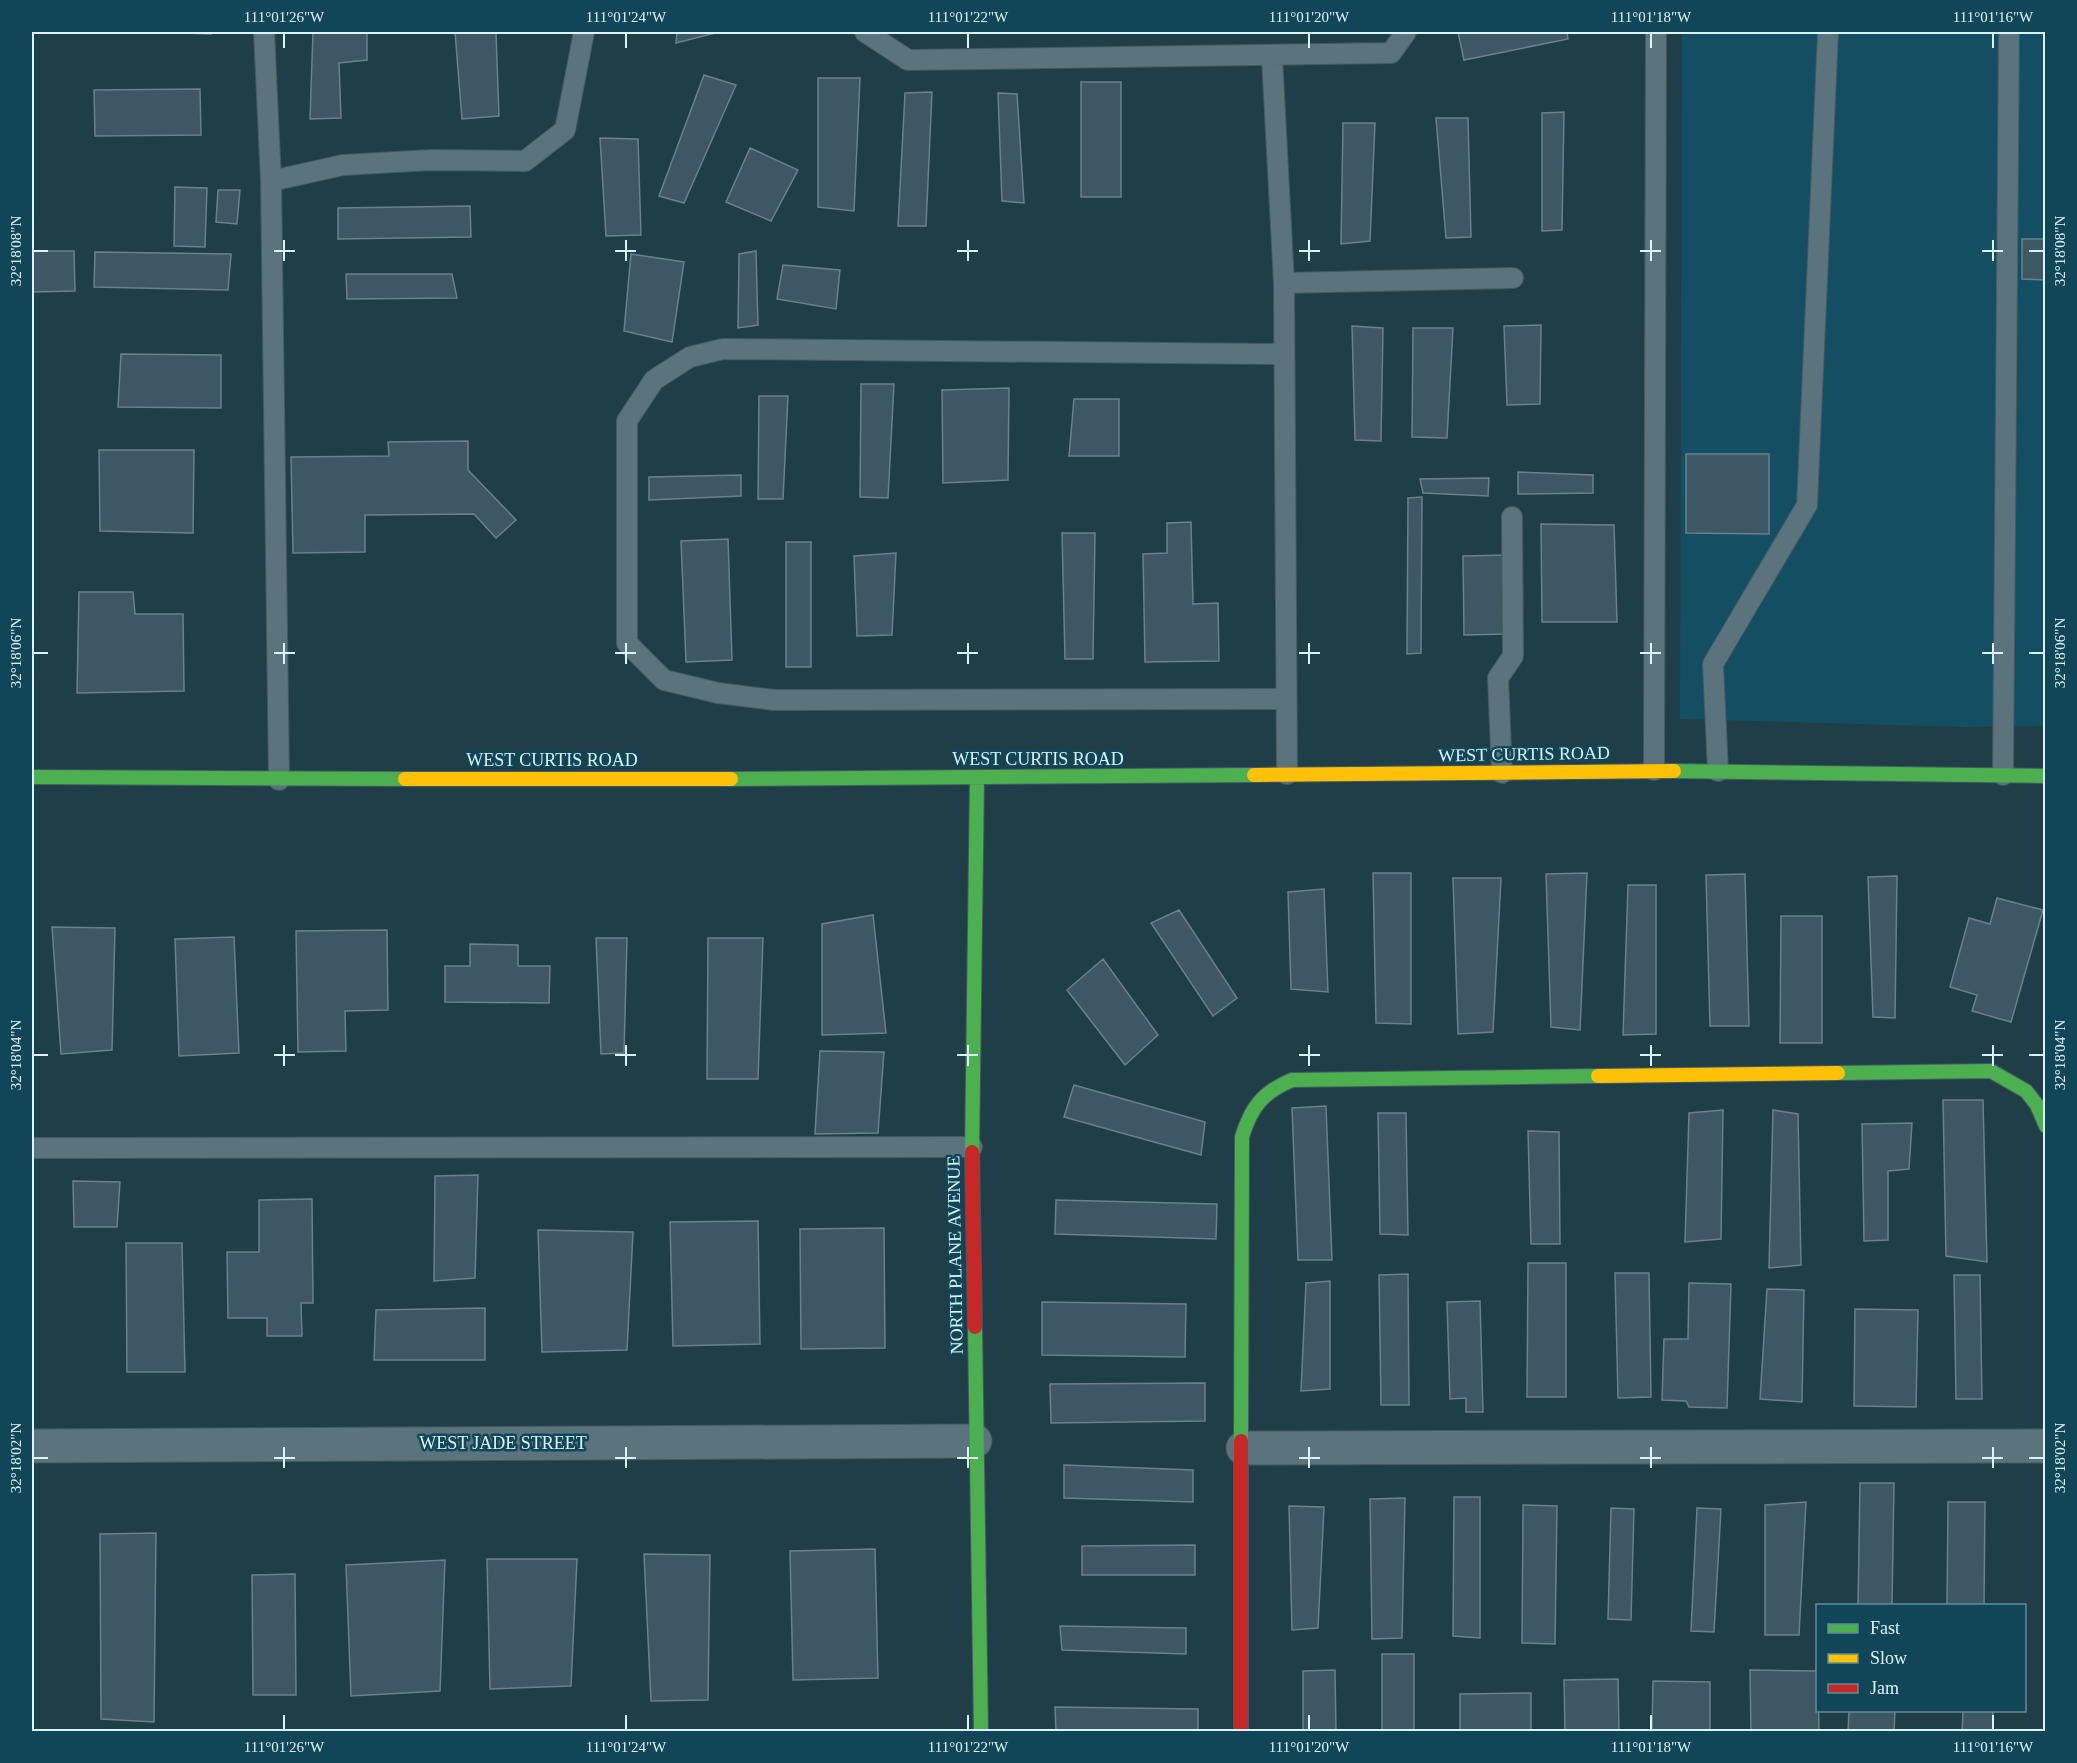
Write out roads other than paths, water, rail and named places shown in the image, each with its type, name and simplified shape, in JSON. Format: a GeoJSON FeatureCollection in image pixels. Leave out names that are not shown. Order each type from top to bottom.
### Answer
{"type":"FeatureCollection","features":[{"type":"Feature","properties":{"kind":"street","name":"WEST CURTIS ROAD"},"geometry":{"type":"LineString","coordinates":[[32,777],[279,780],[977,777],[1654,770],[2046,777]]}},
{"type":"Feature","properties":{"kind":"street","name":"NORTH PLANE AVENUE"},"geometry":{"type":"LineString","coordinates":[[977,777],[972,1147],[981,1731]]}},
{"type":"Feature","properties":{"kind":"street"},"geometry":{"type":"LineString","coordinates":[[1241,1731],[1242,1137],[1248,1114],[1268,1089],[1292,1080],[1991,1071],[2022,1085],[2041,1112],[2046,1126]]}},
{"type":"Feature","properties":{"kind":"street","name":"WEST JADE STREET"},"geometry":{"type":"LineString","coordinates":[[32,1446],[975,1441]]}},
{"type":"Feature","properties":{"kind":"street"},"geometry":{"type":"LineString","coordinates":[[1243,1448],[2046,1446]]}},
{"type":"Feature","properties":{"kind":"lane"},"geometry":{"type":"LineString","coordinates":[[264,32],[271,181],[279,780]]}},
{"type":"Feature","properties":{"kind":"lane"},"geometry":{"type":"LineString","coordinates":[[271,181],[343,165],[431,160],[525,161],[565,130],[584,32]]}},
{"type":"Feature","properties":{"kind":"lane"},"geometry":{"type":"LineString","coordinates":[[865,32],[908,60],[1272,57],[1391,53],[1406,32]]}},
{"type":"Feature","properties":{"kind":"lane"},"geometry":{"type":"LineString","coordinates":[[1654,770],[1656,32]]}},
{"type":"Feature","properties":{"kind":"lane"},"geometry":{"type":"LineString","coordinates":[[1718,771],[1713,664],[1807,505],[1828,32]]}},
{"type":"Feature","properties":{"kind":"lane"},"geometry":{"type":"LineString","coordinates":[[2002,775],[2009,32]]}},
{"type":"Feature","properties":{"kind":"lane"},"geometry":{"type":"LineString","coordinates":[[1272,57],[1284,284],[1284,699],[1287,774]]}},
{"type":"Feature","properties":{"kind":"lane"},"geometry":{"type":"LineString","coordinates":[[1284,284],[1513,278]]}},
{"type":"Feature","properties":{"kind":"lane"},"geometry":{"type":"LineString","coordinates":[[1284,354],[723,349],[690,357],[654,380],[627,421],[627,643],[664,680],[718,693],[774,700],[1284,699]]}},
{"type":"Feature","properties":{"kind":"lane"},"geometry":{"type":"LineString","coordinates":[[1502,773],[1498,678],[1513,656],[1512,517]]}},
{"type":"Feature","properties":{"kind":"lane"},"geometry":{"type":"LineString","coordinates":[[32,1148],[972,1147]]}}]}
